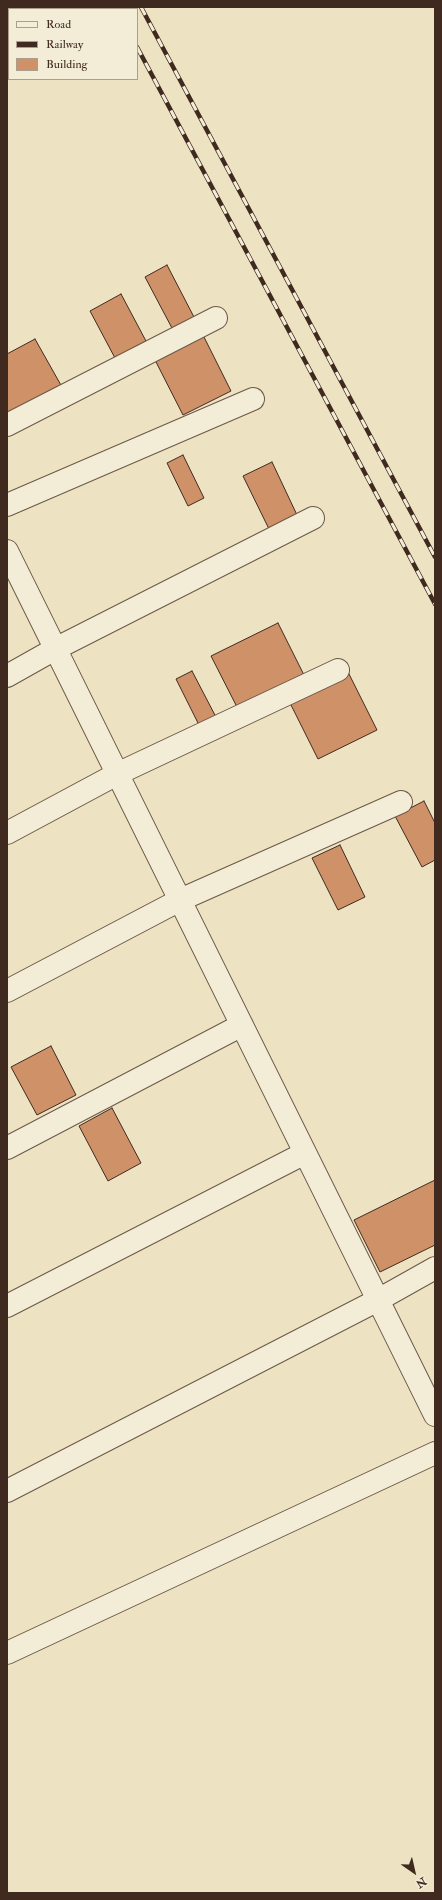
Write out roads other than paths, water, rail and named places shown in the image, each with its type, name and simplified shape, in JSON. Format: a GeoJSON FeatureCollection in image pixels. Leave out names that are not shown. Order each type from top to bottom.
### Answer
{"type":"FeatureCollection","features":[{"type":"Feature","properties":{"kind":"street"},"geometry":{"type":"LineString","coordinates":[[7,425],[216,318]]}},
{"type":"Feature","properties":{"kind":"street"},"geometry":{"type":"LineString","coordinates":[[7,505],[253,399]]}},
{"type":"Feature","properties":{"kind":"street"},"geometry":{"type":"LineString","coordinates":[[7,676],[55,649],[313,518]]}},
{"type":"Feature","properties":{"kind":"street"},"geometry":{"type":"LineString","coordinates":[[7,552],[435,1415]]}},
{"type":"Feature","properties":{"kind":"street"},"geometry":{"type":"LineString","coordinates":[[7,833],[117,774],[338,670]]}},
{"type":"Feature","properties":{"kind":"street"},"geometry":{"type":"LineString","coordinates":[[7,991],[180,900],[401,802]]}},
{"type":"Feature","properties":{"kind":"street"},"geometry":{"type":"LineString","coordinates":[[7,1148],[242,1025]]}},
{"type":"Feature","properties":{"kind":"street"},"geometry":{"type":"LineString","coordinates":[[7,1306],[305,1152]]}},
{"type":"Feature","properties":{"kind":"street"},"geometry":{"type":"LineString","coordinates":[[7,1491],[378,1300],[435,1268]]}},
{"type":"Feature","properties":{"kind":"street"},"geometry":{"type":"LineString","coordinates":[[9,1645],[435,1453]]}},
{"type":"Feature","properties":{"kind":"railway"},"geometry":{"type":"LineString","coordinates":[[141,7],[435,557]]}},
{"type":"Feature","properties":{"kind":"railway"},"geometry":{"type":"LineString","coordinates":[[138,49],[435,604]]}}]}
